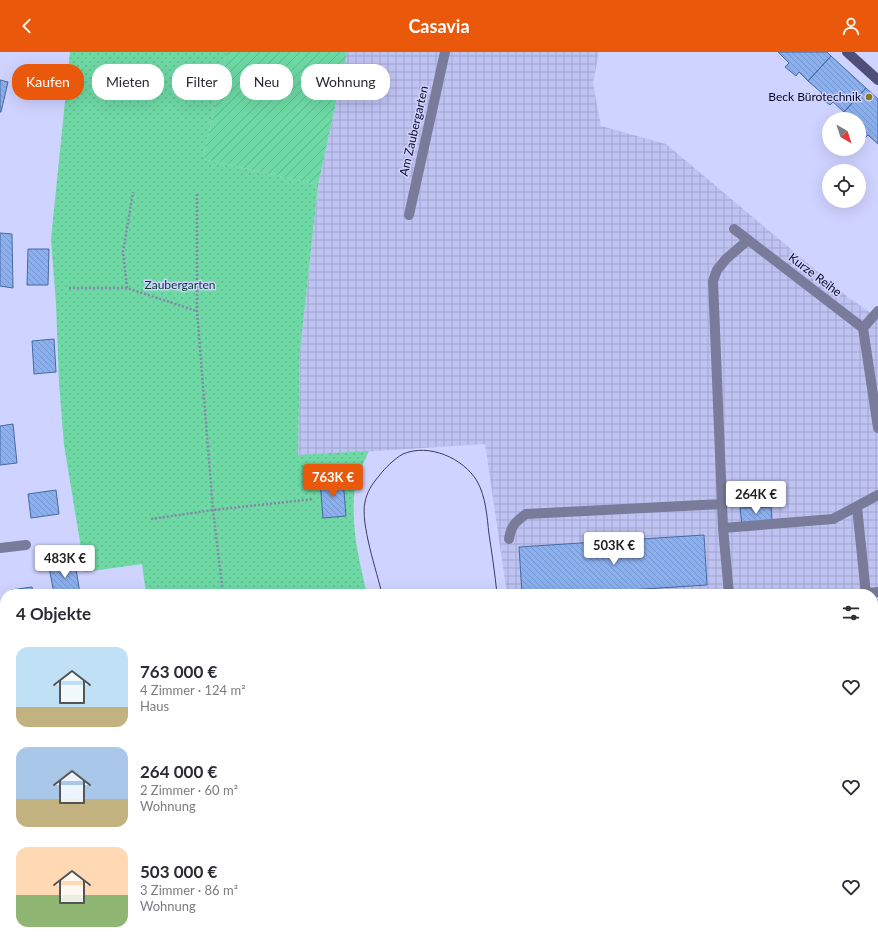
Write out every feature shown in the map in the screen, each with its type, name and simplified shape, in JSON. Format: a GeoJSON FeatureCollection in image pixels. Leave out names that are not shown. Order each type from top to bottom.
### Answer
{"type":"FeatureCollection","features":[{"type":"Feature","properties":{"kind":"main road"},"geometry":{"type":"LineString","coordinates":[[847,52],[878,80]]}},
{"type":"Feature","properties":{"kind":"street","name":"Am Zaubergarten"},"geometry":{"type":"LineString","coordinates":[[408,215],[445,52]]}},
{"type":"Feature","properties":{"kind":"street","name":"Kurze Reihe"},"geometry":{"type":"LineString","coordinates":[[734,229],[863,328]]}},
{"type":"Feature","properties":{"kind":"street"},"geometry":{"type":"LineString","coordinates":[[729,589],[723,528],[713,281],[717,270],[748,240]]}},
{"type":"Feature","properties":{"kind":"street"},"geometry":{"type":"LineString","coordinates":[[878,311],[863,328],[878,428]]}},
{"type":"Feature","properties":{"kind":"street"},"geometry":{"type":"LineString","coordinates":[[723,528],[833,518],[878,496]]}},
{"type":"Feature","properties":{"kind":"street"},"geometry":{"type":"LineString","coordinates":[[509,539],[510,531],[515,522],[526,514],[722,504]]}},
{"type":"Feature","properties":{"kind":"street"},"geometry":{"type":"LineString","coordinates":[[857,507],[865,589]]}},
{"type":"Feature","properties":{"kind":"street"},"geometry":{"type":"LineString","coordinates":[[0,548],[26,545]]}},
{"type":"Feature","properties":{"kind":"path"},"geometry":{"type":"LineString","coordinates":[[127,288],[123,252],[133,192]]}},
{"type":"Feature","properties":{"kind":"path"},"geometry":{"type":"LineString","coordinates":[[197,194],[197,311],[213,510],[222,589]]}},
{"type":"Feature","properties":{"kind":"path"},"geometry":{"type":"LineString","coordinates":[[69,288],[127,288],[197,311]]}},
{"type":"Feature","properties":{"kind":"path"},"geometry":{"type":"LineString","coordinates":[[151,519],[213,510],[314,499]]}},
{"type":"Feature","properties":{"kind":"shaded area"},"geometry":{"type":"Polygon","coordinates":[[[347,52],[599,52],[593,83],[601,126],[666,144],[849,298],[878,318],[878,589],[506,589],[485,444],[298,456],[300,351],[318,185],[337,100],[390,100],[390,64],[344,64],[347,52]]]}},
{"type":"Feature","properties":{"kind":"green space","name":"Zaubergarten"},"geometry":{"type":"Polygon","coordinates":[[[70,52],[227,52],[224,64],[172,64],[172,100],[216,100],[203,159],[318,185],[300,351],[298,455],[369,451],[357,479],[354,501],[354,528],[366,589],[145,589],[142,564],[85,572],[64,445],[59,383],[56,304],[51,239],[65,100],[84,100],[84,64],[69,64],[70,52]]]}},
{"type":"Feature","properties":{"kind":"green space"},"geometry":{"type":"Polygon","coordinates":[[[227,52],[347,52],[344,64],[301,64],[301,100],[337,100],[318,185],[203,159],[216,100],[232,100],[232,64],[224,64],[227,52]]]}},
{"type":"Feature","properties":{"kind":"building"},"geometry":{"type":"Polygon","coordinates":[[[778,52],[827,52],[831,56],[808,81],[799,72],[796,76],[785,67],[789,63],[778,52]]]}},
{"type":"Feature","properties":{"kind":"building"},"geometry":{"type":"Polygon","coordinates":[[[831,56],[866,88],[844,112],[833,102],[830,105],[819,96],[822,93],[808,81],[831,56]]]}},
{"type":"Feature","properties":{"kind":"building"},"geometry":{"type":"Polygon","coordinates":[[[0,80],[8,82],[1,112],[0,112],[0,80]]]}},
{"type":"Feature","properties":{"kind":"building"},"geometry":{"type":"Polygon","coordinates":[[[866,88],[878,99],[878,144],[868,135],[866,137],[866,112],[844,112],[866,88]]]}},
{"type":"Feature","properties":{"kind":"building"},"geometry":{"type":"Polygon","coordinates":[[[0,233],[12,234],[13,288],[0,286],[0,233]]]}},
{"type":"Feature","properties":{"kind":"building"},"geometry":{"type":"Polygon","coordinates":[[[28,249],[49,249],[48,285],[27,285],[28,249]]]}},
{"type":"Feature","properties":{"kind":"building"},"geometry":{"type":"Polygon","coordinates":[[[54,339],[56,372],[34,374],[32,341],[54,339]]]}},
{"type":"Feature","properties":{"kind":"building"},"geometry":{"type":"Polygon","coordinates":[[[13,424],[17,463],[0,465],[0,426],[13,424]]]}},
{"type":"Feature","properties":{"kind":"building"},"geometry":{"type":"Polygon","coordinates":[[[343,479],[346,516],[323,518],[320,481],[343,479]]]}},
{"type":"Feature","properties":{"kind":"building"},"geometry":{"type":"Polygon","coordinates":[[[56,490],[59,514],[31,518],[28,494],[56,490]]]}},
{"type":"Feature","properties":{"kind":"building"},"geometry":{"type":"Polygon","coordinates":[[[771,507],[772,521],[742,524],[740,508],[771,507]]]}},
{"type":"Feature","properties":{"kind":"building"},"geometry":{"type":"Polygon","coordinates":[[[704,535],[707,585],[644,589],[522,589],[519,547],[704,535]]]}},
{"type":"Feature","properties":{"kind":"building"},"geometry":{"type":"Polygon","coordinates":[[[75,562],[79,589],[53,589],[49,567],[75,562]]]}},
{"type":"Feature","properties":{"kind":"building"},"geometry":{"type":"Polygon","coordinates":[[[32,587],[32,589],[18,589],[32,587]]]}},
{"type":"Feature","properties":{"kind":"tram line"},"geometry":{"type":"LineString","coordinates":[[381,589],[365,522],[364,511],[368,491],[393,461],[403,454],[424,450],[454,459],[471,473],[477,481],[486,507],[496,589]]}},
{"type":"Feature","properties":{"kind":"place","name":"Beck Bürotechnik"},"geometry":{"type":"Point","coordinates":[869,97]}}]}
